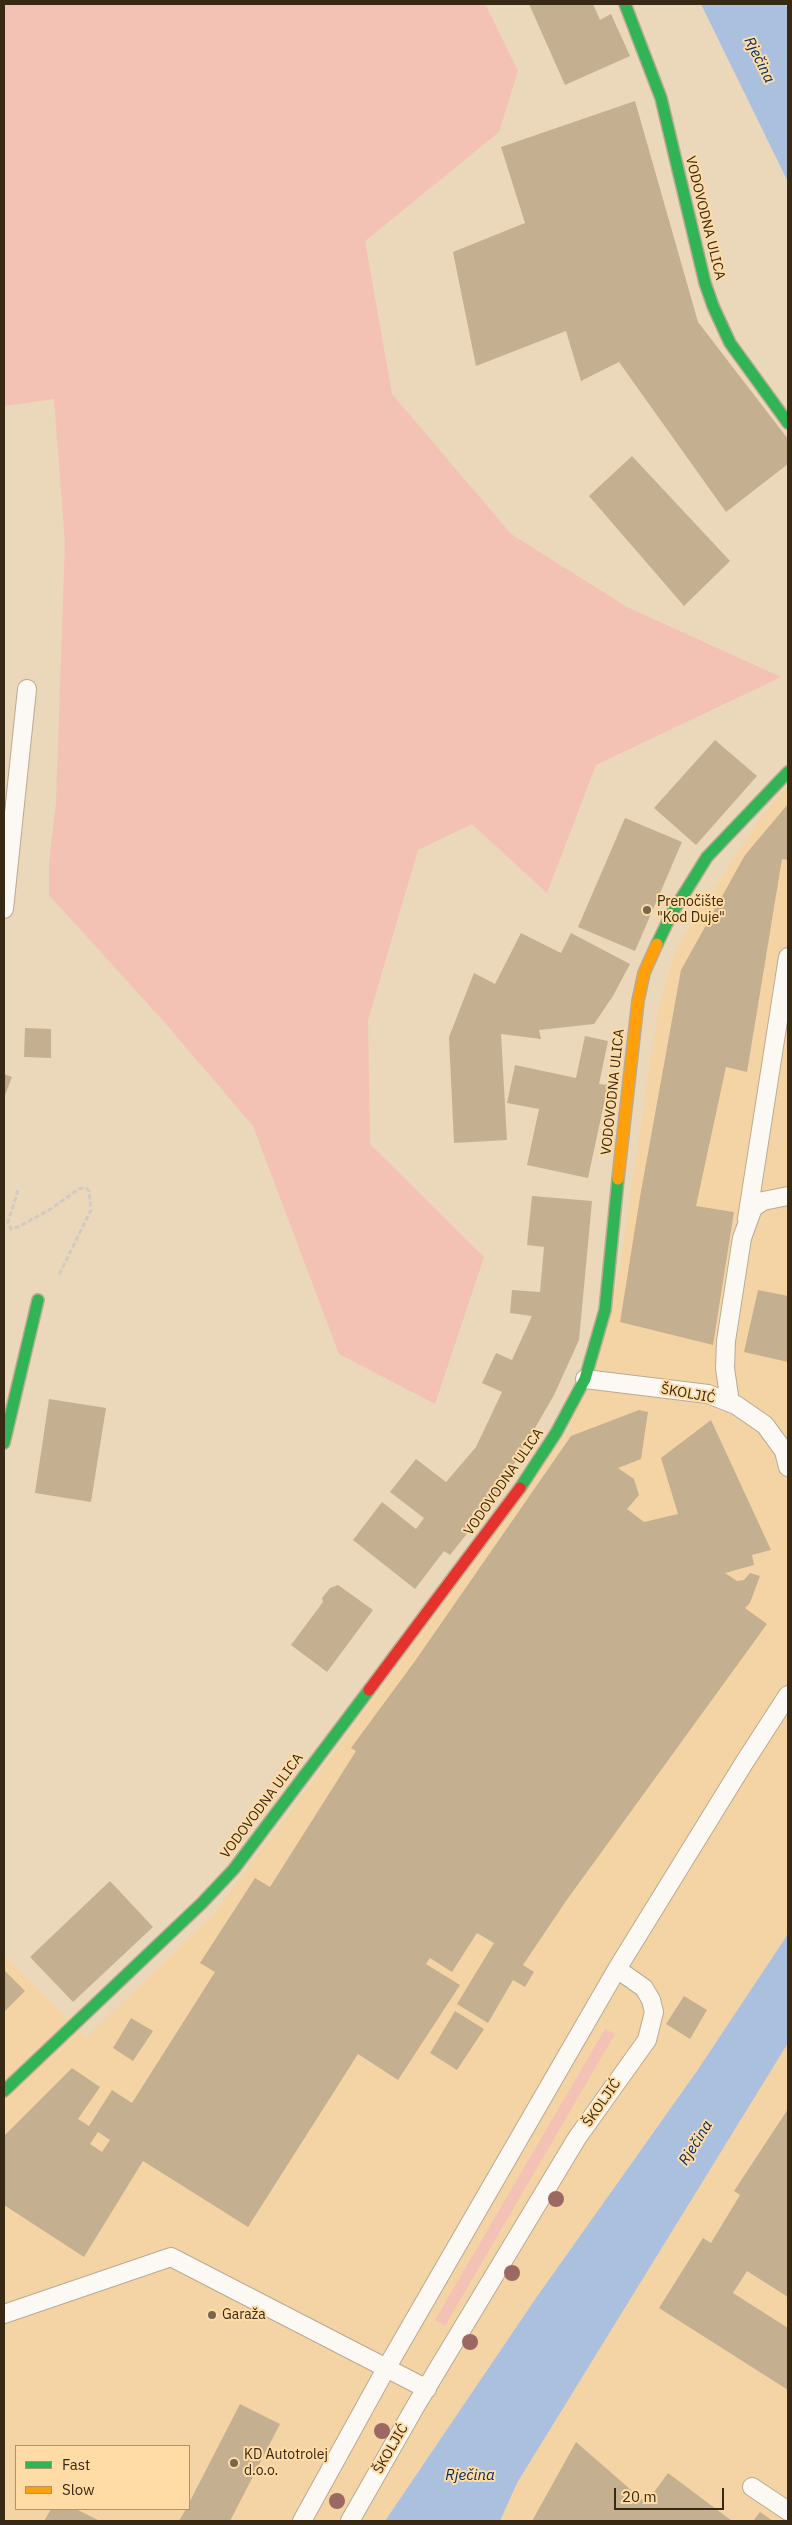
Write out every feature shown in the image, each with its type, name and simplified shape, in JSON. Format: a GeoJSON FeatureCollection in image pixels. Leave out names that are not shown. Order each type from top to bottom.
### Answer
{"type":"FeatureCollection","features":[{"type":"Feature","properties":{"kind":"street","name":"VODOVODNA ULICA"},"geometry":{"type":"LineString","coordinates":[[625,4],[661,98],[705,283],[713,306],[730,343],[788,423]]}},
{"type":"Feature","properties":{"kind":"street","name":"VODOVODNA ULICA"},"geometry":{"type":"LineString","coordinates":[[4,2091],[202,1903],[234,1869],[531,1473],[556,1433],[585,1380],[605,1310],[614,1209],[638,1001],[644,973],[671,915],[707,857],[788,772]]}},
{"type":"Feature","properties":{"kind":"street"},"geometry":{"type":"LineString","coordinates":[[4,1443],[38,1300]]}},
{"type":"Feature","properties":{"kind":"lane"},"geometry":{"type":"LineString","coordinates":[[4,909],[27,689]]}},
{"type":"Feature","properties":{"kind":"lane"},"geometry":{"type":"LineString","coordinates":[[730,1403],[725,1368],[726,1341],[742,1238],[748,1219],[788,957]]}},
{"type":"Feature","properties":{"kind":"lane"},"geometry":{"type":"LineString","coordinates":[[748,1219],[754,1208],[763,1201],[788,1196]]}},
{"type":"Feature","properties":{"kind":"lane","name":"ŠKOLJIĆ"},"geometry":{"type":"LineString","coordinates":[[585,1380],[708,1394],[730,1403],[765,1424],[784,1451],[788,1468]]}},
{"type":"Feature","properties":{"kind":"lane"},"geometry":{"type":"LineString","coordinates":[[302,2521],[387,2367],[617,1969],[788,1695]]}},
{"type":"Feature","properties":{"kind":"lane","name":"ŠKOLJIĆ"},"geometry":{"type":"LineString","coordinates":[[350,2521],[426,2389],[577,2138],[647,2040],[654,2012],[651,2000],[644,1988],[617,1969]]}},
{"type":"Feature","properties":{"kind":"lane"},"geometry":{"type":"LineString","coordinates":[[4,2314],[171,2258],[387,2367],[426,2389]]}},
{"type":"Feature","properties":{"kind":"lane"},"geometry":{"type":"LineString","coordinates":[[752,2487],[788,2511]]}},
{"type":"Feature","properties":{"kind":"path"},"geometry":{"type":"LineString","coordinates":[[18,1190],[8,1222],[10,1229],[18,1228],[49,1210],[79,1189],[86,1188],[89,1191],[91,1210],[71,1256],[54,1284],[38,1300]]}},
{"type":"Feature","properties":{"kind":"shaded area"},"geometry":{"type":"Polygon","coordinates":[[[4,4],[485,4],[518,71],[499,132],[365,241],[392,394],[511,534],[627,607],[781,677],[596,765],[547,893],[472,824],[418,850],[368,1020],[370,1144],[484,1257],[435,1404],[339,1354],[253,1126],[166,1024],[49,895],[49,862],[56,803],[65,543],[54,399],[4,406],[4,4]]]}},
{"type":"Feature","properties":{"kind":"shaded area","name":"KD Autotrolej d.o.o."},"geometry":{"type":"Polygon","coordinates":[[[788,785],[788,1934],[697,2071],[536,2298],[385,2521],[4,2521],[4,1954],[86,2037],[210,1918],[296,1804],[569,1429],[618,1279],[658,1012],[676,948],[758,821],[788,785]]]}},
{"type":"Feature","properties":{"kind":"shaded area"},"geometry":{"type":"Polygon","coordinates":[[[605,2029],[615,2034],[445,2326],[435,2320],[605,2029]]]}},
{"type":"Feature","properties":{"kind":"shaded area"},"geometry":{"type":"Polygon","coordinates":[[[788,2043],[788,2521],[500,2521],[517,2483],[788,2043]]]}},
{"type":"Feature","properties":{"kind":"water","name":"Rječina"},"geometry":{"type":"Polygon","coordinates":[[[701,4],[785,4],[788,9],[788,182],[701,4]]]}},
{"type":"Feature","properties":{"kind":"water","name":"Rječina"},"geometry":{"type":"Polygon","coordinates":[[[788,1934],[788,2043],[517,2483],[500,2521],[385,2521],[536,2298],[697,2071],[788,1934]]]}},
{"type":"Feature","properties":{"kind":"building"},"geometry":{"type":"Polygon","coordinates":[[[529,4],[593,4],[600,20],[611,14],[630,56],[565,85],[529,4]]]}},
{"type":"Feature","properties":{"kind":"building"},"geometry":{"type":"Polygon","coordinates":[[[635,101],[698,322],[788,439],[788,464],[726,512],[619,362],[581,381],[566,331],[476,366],[453,252],[525,223],[501,147],[635,101]]]}},
{"type":"Feature","properties":{"kind":"building"},"geometry":{"type":"Polygon","coordinates":[[[632,456],[730,561],[684,606],[589,496],[632,456]]]}},
{"type":"Feature","properties":{"kind":"building"},"geometry":{"type":"Polygon","coordinates":[[[715,740],[757,776],[696,845],[654,808],[715,740]]]}},
{"type":"Feature","properties":{"kind":"building"},"geometry":{"type":"Polygon","coordinates":[[[788,804],[788,860],[782,859],[747,1072],[726,1067],[696,1206],[734,1212],[713,1345],[620,1322],[640,1197],[681,970],[745,855],[788,804]]]}},
{"type":"Feature","properties":{"kind":"building"},"geometry":{"type":"Polygon","coordinates":[[[625,818],[682,842],[635,951],[578,927],[625,818]]]}},
{"type":"Feature","properties":{"kind":"building"},"geometry":{"type":"Polygon","coordinates":[[[521,933],[561,953],[571,933],[630,964],[613,996],[594,1024],[539,1030],[541,1039],[501,1034],[507,1140],[454,1143],[449,1037],[474,973],[495,984],[521,933]]]}},
{"type":"Feature","properties":{"kind":"building"},"geometry":{"type":"Polygon","coordinates":[[[25,1028],[51,1029],[51,1058],[24,1057],[25,1028]]]}},
{"type":"Feature","properties":{"kind":"building"},"geometry":{"type":"Polygon","coordinates":[[[585,1036],[608,1041],[599,1084],[608,1085],[588,1178],[527,1165],[539,1109],[507,1103],[515,1065],[576,1078],[585,1036]]]}},
{"type":"Feature","properties":{"kind":"building"},"geometry":{"type":"Polygon","coordinates":[[[4,1074],[12,1077],[4,1098],[4,1074]]]}},
{"type":"Feature","properties":{"kind":"building"},"geometry":{"type":"Polygon","coordinates":[[[532,1196],[592,1201],[579,1340],[554,1395],[509,1473],[513,1476],[450,1555],[444,1551],[415,1589],[353,1540],[382,1502],[416,1529],[424,1518],[390,1492],[416,1459],[446,1482],[476,1447],[502,1392],[482,1383],[496,1353],[512,1360],[532,1316],[510,1313],[512,1290],[540,1292],[544,1247],[527,1245],[532,1196]]]}},
{"type":"Feature","properties":{"kind":"building"},"geometry":{"type":"Polygon","coordinates":[[[758,1290],[788,1296],[788,1362],[744,1352],[758,1290]]]}},
{"type":"Feature","properties":{"kind":"building"},"geometry":{"type":"Polygon","coordinates":[[[49,1399],[106,1408],[91,1502],[35,1493],[49,1399]]]}},
{"type":"Feature","properties":{"kind":"building"},"geometry":{"type":"Polygon","coordinates":[[[639,1410],[648,1412],[641,1459],[618,1468],[634,1479],[639,1495],[627,1509],[644,1522],[678,1514],[661,1458],[711,1420],[771,1550],[752,1555],[754,1565],[725,1573],[737,1581],[744,1580],[750,1573],[760,1576],[750,1603],[745,1608],[767,1624],[566,1901],[523,1965],[534,1972],[525,1987],[513,1980],[488,2023],[457,2004],[494,1943],[477,1933],[452,1972],[430,1958],[426,1964],[460,1985],[398,2080],[358,2054],[248,2227],[143,2161],[84,2257],[4,2205],[4,2136],[72,2068],[100,2087],[78,2119],[89,2126],[112,2090],[132,2103],[215,1972],[200,1963],[255,1878],[270,1887],[356,1751],[351,1748],[415,1661],[571,1436],[639,1410]],[[98,2132],[90,2144],[102,2152],[110,2140],[98,2132]]]}},
{"type":"Feature","properties":{"kind":"building"},"geometry":{"type":"Polygon","coordinates":[[[338,1585],[373,1610],[327,1672],[291,1645],[323,1602],[322,1598],[330,1588],[338,1585]]]}},
{"type":"Feature","properties":{"kind":"building"},"geometry":{"type":"Polygon","coordinates":[[[110,1881],[153,1927],[73,2002],[30,1957],[110,1881]]]}},
{"type":"Feature","properties":{"kind":"building"},"geometry":{"type":"Polygon","coordinates":[[[4,1970],[25,1991],[4,2012],[4,1970]]]}},
{"type":"Feature","properties":{"kind":"building"},"geometry":{"type":"Polygon","coordinates":[[[684,1996],[707,2010],[690,2039],[666,2024],[684,1996]]]}},
{"type":"Feature","properties":{"kind":"building"},"geometry":{"type":"Polygon","coordinates":[[[455,2011],[484,2029],[457,2070],[430,2053],[455,2011]]]}},
{"type":"Feature","properties":{"kind":"building"},"geometry":{"type":"Polygon","coordinates":[[[131,2018],[153,2031],[133,2061],[113,2048],[131,2018]]]}},
{"type":"Feature","properties":{"kind":"building"},"geometry":{"type":"Polygon","coordinates":[[[788,2109],[788,2297],[747,2271],[733,2293],[788,2328],[788,2390],[659,2308],[703,2238],[711,2243],[740,2195],[734,2191],[788,2109]]]}},
{"type":"Feature","properties":{"kind":"building","name":"KD Autotrolej d.o.o."},"geometry":{"type":"Polygon","coordinates":[[[240,2404],[280,2424],[230,2521],[179,2521],[185,2510],[190,2510],[190,2501],[240,2404]]]}},
{"type":"Feature","properties":{"kind":"building"},"geometry":{"type":"Polygon","coordinates":[[[576,2442],[646,2503],[668,2473],[732,2521],[532,2521],[576,2442]]]}},
{"type":"Feature","properties":{"kind":"building"},"geometry":{"type":"Polygon","coordinates":[[[50,2510],[78,2510],[100,2521],[44,2521],[50,2510]]]}},
{"type":"Feature","properties":{"kind":"building"},"geometry":{"type":"Polygon","coordinates":[[[760,2512],[773,2521],[753,2521],[760,2512]]]}},
{"type":"Feature","properties":{"kind":"traffic: fast"},"geometry":{"type":"LineString","coordinates":[[625,4],[661,98],[705,283],[713,306],[730,343],[788,423]]}},
{"type":"Feature","properties":{"kind":"traffic: fast"},"geometry":{"type":"LineString","coordinates":[[657,944],[671,915],[707,857],[788,772]]}},
{"type":"Feature","properties":{"kind":"traffic: fast"},"geometry":{"type":"LineString","coordinates":[[520,1488],[556,1433],[585,1379],[605,1310],[618,1179]]}},
{"type":"Feature","properties":{"kind":"traffic: fast"},"geometry":{"type":"LineString","coordinates":[[4,1443],[38,1300]]}},
{"type":"Feature","properties":{"kind":"traffic: fast"},"geometry":{"type":"LineString","coordinates":[[4,2091],[202,1903],[234,1869],[369,1690]]}},
{"type":"Feature","properties":{"kind":"traffic: slow"},"geometry":{"type":"LineString","coordinates":[[618,1179],[638,1001],[644,973],[657,944]]}},
{"type":"Feature","properties":{"kind":"traffic: jam"},"geometry":{"type":"LineString","coordinates":[[369,1690],[520,1488]]}},
{"type":"Feature","properties":{"kind":"place","name":"Prenočište \"Kod Duje\""},"geometry":{"type":"Point","coordinates":[647,910]}},
{"type":"Feature","properties":{"kind":"place","name":"Garaža"},"geometry":{"type":"Point","coordinates":[212,2315]}},
{"type":"Feature","properties":{"kind":"place","name":"KD Autotrolej d.o.o."},"geometry":{"type":"Point","coordinates":[234,2463]}}]}
